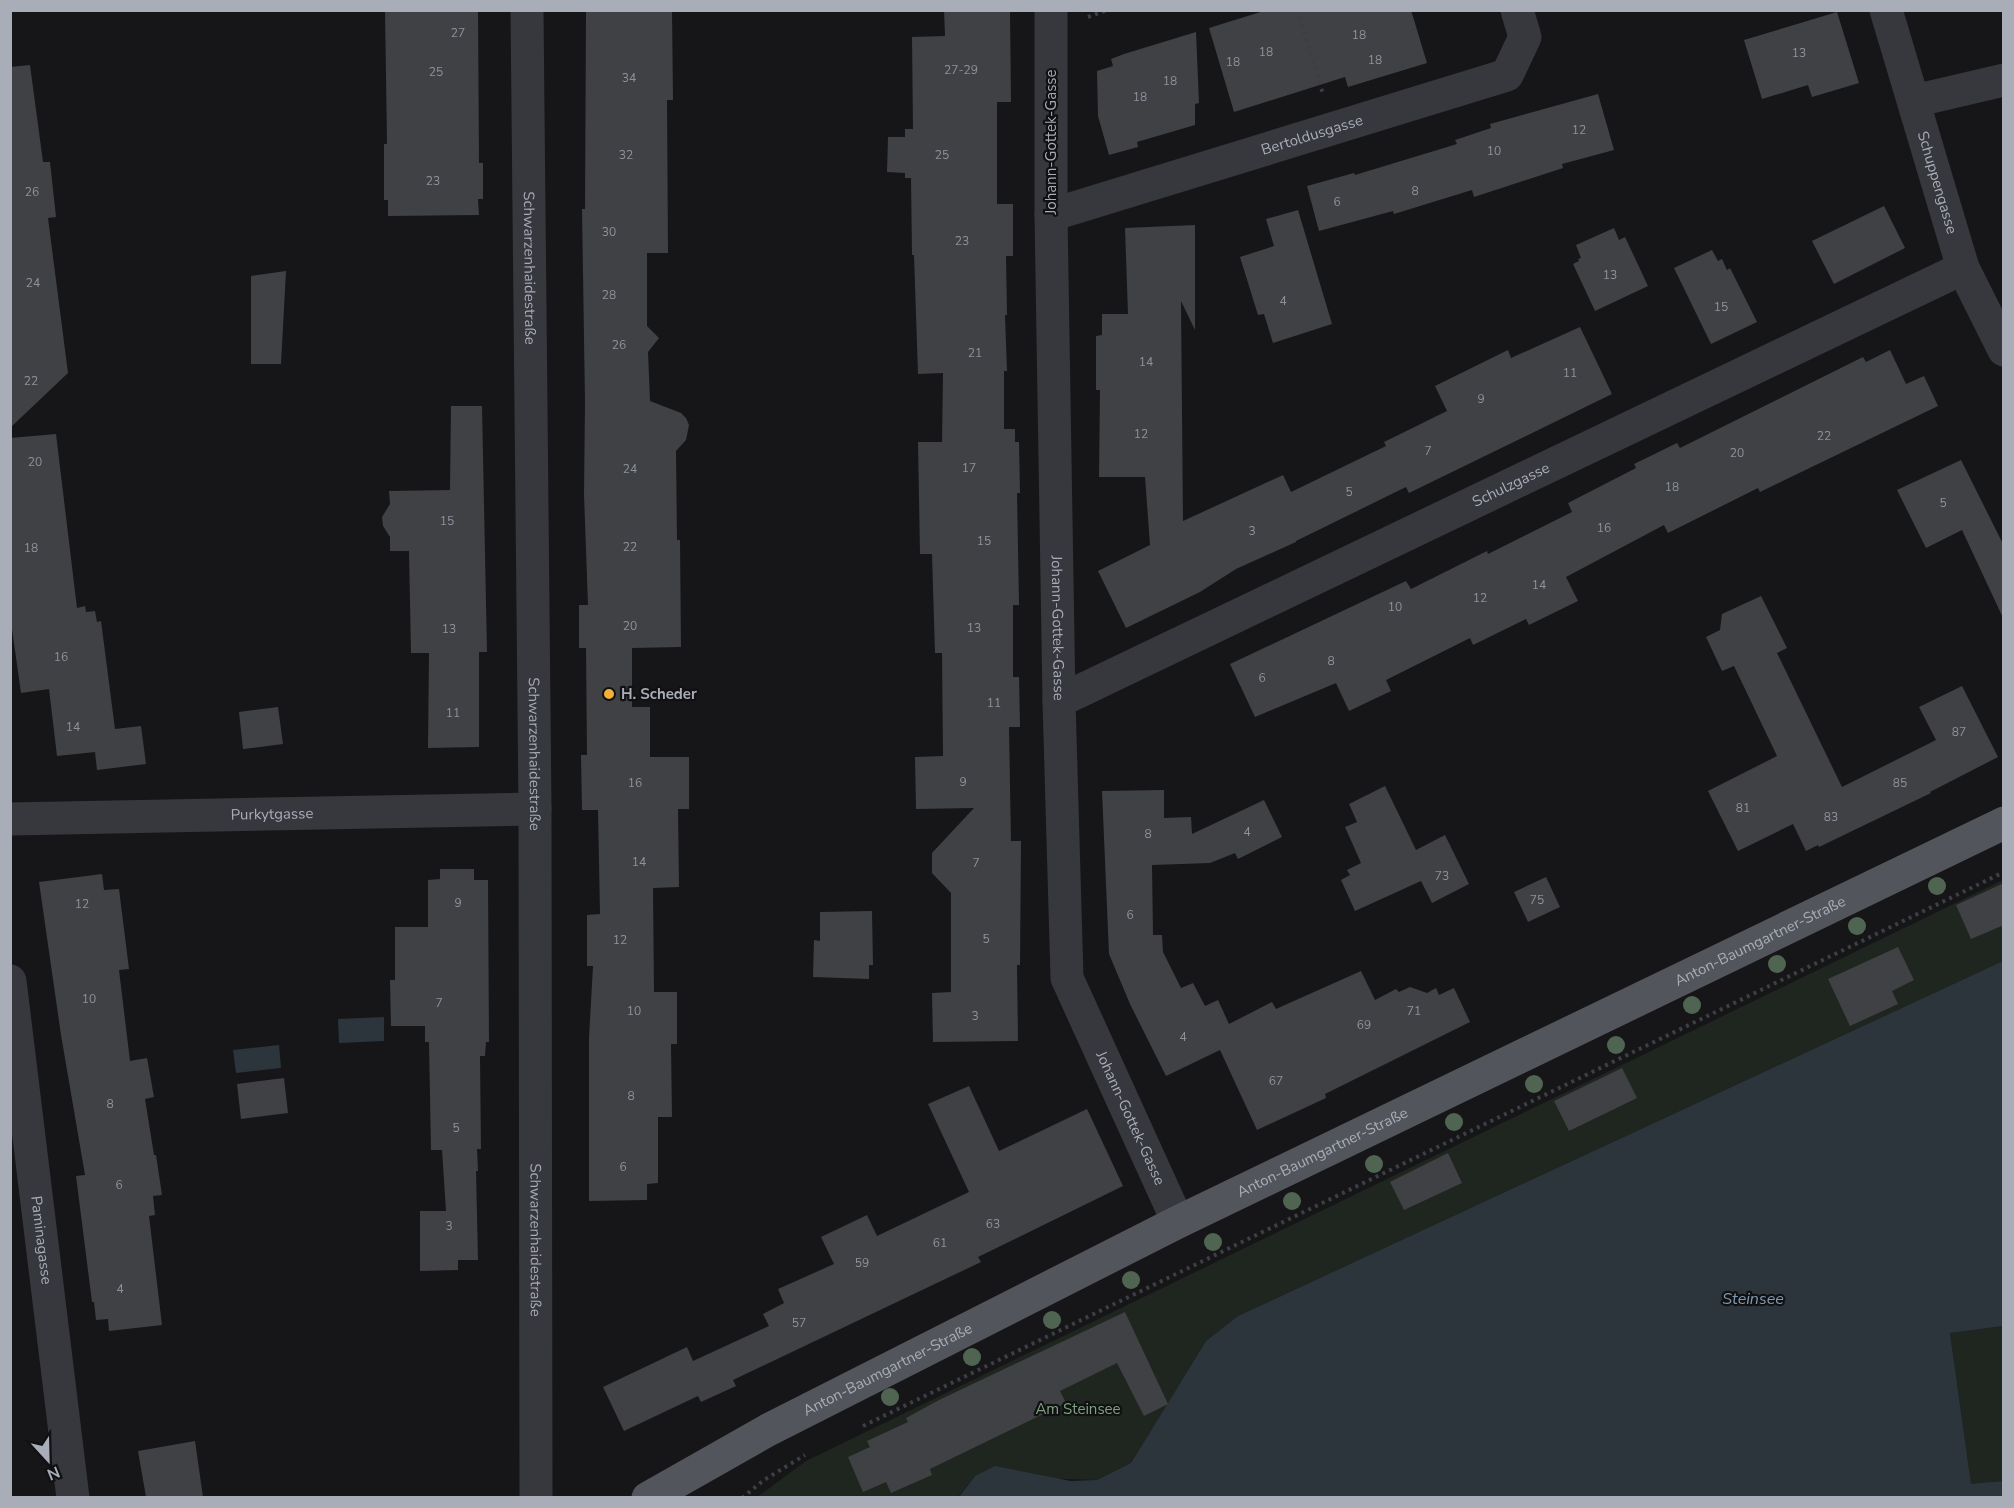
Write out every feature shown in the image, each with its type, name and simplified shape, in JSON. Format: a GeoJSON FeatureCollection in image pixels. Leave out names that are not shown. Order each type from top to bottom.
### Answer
{"type":"FeatureCollection","features":[{"type":"Feature","properties":{"kind":"main road","name":"Anton-Baumgartner-Straße"},"geometry":{"type":"LineString","coordinates":[[648,1497],[768,1430],[1178,1222],[2004,823]]}},
{"type":"Feature","properties":{"kind":"street","name":"Schwarzenhaidestraße"},"geometry":{"type":"LineString","coordinates":[[527,10],[535,809],[536,1497]]}},
{"type":"Feature","properties":{"kind":"street","name":"Johann-Gottek-Gasse"},"geometry":{"type":"LineString","coordinates":[[1050,10],[1059,701],[1067,978],[1178,1222]]}},
{"type":"Feature","properties":{"kind":"street","name":"Bertoldusgasse"},"geometry":{"type":"LineString","coordinates":[[1051,215],[1507,75],[1525,37],[1517,10]]}},
{"type":"Feature","properties":{"kind":"street","name":"Schuppengasse"},"geometry":{"type":"LineString","coordinates":[[1886,10],[1963,268],[2004,350]]}},
{"type":"Feature","properties":{"kind":"street"},"geometry":{"type":"LineString","coordinates":[[1914,101],[2004,80]]}},
{"type":"Feature","properties":{"kind":"street","name":"Schulzgasse"},"geometry":{"type":"LineString","coordinates":[[1059,701],[1963,268]]}},
{"type":"Feature","properties":{"kind":"street","name":"Purkytgasse"},"geometry":{"type":"LineString","coordinates":[[10,819],[535,809]]}},
{"type":"Feature","properties":{"kind":"street","name":"Paminagasse"},"geometry":{"type":"LineString","coordinates":[[10,981],[73,1497]]}},
{"type":"Feature","properties":{"kind":"path"},"geometry":{"type":"LineString","coordinates":[[1298,10],[1333,129]]}},
{"type":"Feature","properties":{"kind":"path"},"geometry":{"type":"LineString","coordinates":[[861,1427],[2004,872]]}},
{"type":"Feature","properties":{"kind":"path"},"geometry":{"type":"LineString","coordinates":[[742,1497],[764,1480],[809,1453]]}},
{"type":"Feature","properties":{"kind":"green space","name":"Am Steinsee"},"geometry":{"type":"Polygon","coordinates":[[[2003,880],[2003,961],[1238,1316],[1206,1341],[1131,1463],[1097,1480],[975,1476],[958,1497],[756,1498],[806,1461],[2003,880]]]}},
{"type":"Feature","properties":{"kind":"green space"},"geometry":{"type":"Polygon","coordinates":[[[2003,1326],[2003,1481],[1971,1485],[1950,1333],[2003,1326]]]}},
{"type":"Feature","properties":{"kind":"water","name":"Steinsee"},"geometry":{"type":"Polygon","coordinates":[[[2003,961],[2003,1326],[1950,1333],[1971,1484],[2003,1481],[2003,1497],[958,1498],[975,1476],[995,1466],[1071,1481],[1097,1480],[1131,1463],[1206,1341],[1238,1316],[2003,961]]]}},
{"type":"Feature","properties":{"kind":"water"},"geometry":{"type":"Polygon","coordinates":[[[384,1017],[384,1041],[339,1043],[338,1019],[384,1017]]]}},
{"type":"Feature","properties":{"kind":"water"},"geometry":{"type":"Polygon","coordinates":[[[279,1045],[281,1068],[236,1073],[233,1050],[279,1045]]]}},
{"type":"Feature","properties":{"kind":"building"},"geometry":{"type":"Polygon","coordinates":[[[385,10],[478,10],[479,163],[483,163],[483,199],[478,199],[479,215],[388,216],[388,200],[384,200],[384,144],[387,144],[385,10]]]}},
{"type":"Feature","properties":{"kind":"building"},"geometry":{"type":"Polygon","coordinates":[[[586,10],[672,10],[673,100],[667,100],[668,253],[647,253],[647,326],[659,338],[648,352],[650,401],[681,413],[689,425],[686,440],[676,451],[681,647],[632,648],[632,707],[650,707],[650,757],[689,757],[689,809],[678,809],[679,887],[653,888],[654,992],[677,992],[677,1044],[671,1044],[672,1117],[658,1117],[658,1183],[647,1184],[647,1200],[589,1201],[589,1038],[593,966],[587,966],[587,915],[600,914],[598,810],[582,810],[581,755],[587,755],[586,648],[579,648],[579,605],[588,605],[584,494],[582,209],[585,209],[586,10]]]}},
{"type":"Feature","properties":{"kind":"building"},"geometry":{"type":"Polygon","coordinates":[[[944,10],[1010,10],[1011,102],[997,102],[997,204],[1013,204],[1013,256],[1006,256],[1007,371],[1004,371],[1004,429],[1015,429],[1015,442],[1019,442],[1020,493],[1017,493],[1019,605],[1013,605],[1013,677],[1019,677],[1020,727],[1009,727],[1011,841],[1021,841],[1020,965],[1017,965],[1018,1041],[933,1042],[932,993],[951,992],[951,893],[932,873],[932,853],[974,808],[916,809],[915,757],[943,756],[942,653],[935,653],[932,554],[920,554],[918,442],[942,442],[943,373],[918,374],[911,178],[905,178],[905,173],[887,172],[888,137],[905,137],[905,129],[913,129],[912,37],[945,36],[944,10]]]}},
{"type":"Feature","properties":{"kind":"building"},"geometry":{"type":"Polygon","coordinates":[[[1267,10],[1411,10],[1427,63],[1348,87],[1345,77],[1234,112],[1209,28],[1267,10]]]}},
{"type":"Feature","properties":{"kind":"building"},"geometry":{"type":"Polygon","coordinates":[[[1837,12],[1859,83],[1812,97],[1808,85],[1762,99],[1744,40],[1837,12]]]}},
{"type":"Feature","properties":{"kind":"building"},"geometry":{"type":"Polygon","coordinates":[[[1196,32],[1199,103],[1195,104],[1195,125],[1137,142],[1138,147],[1109,155],[1098,116],[1097,71],[1113,66],[1111,59],[1196,32]]]}},
{"type":"Feature","properties":{"kind":"building"},"geometry":{"type":"Polygon","coordinates":[[[30,65],[43,162],[50,162],[56,217],[48,218],[68,373],[10,428],[10,67],[30,65]]]}},
{"type":"Feature","properties":{"kind":"building"},"geometry":{"type":"Polygon","coordinates":[[[1598,94],[1614,150],[1562,164],[1563,168],[1474,197],[1472,190],[1394,214],[1393,211],[1319,231],[1307,186],[1354,173],[1355,175],[1457,144],[1455,140],[1491,128],[1490,124],[1598,94]]]}},
{"type":"Feature","properties":{"kind":"building"},"geometry":{"type":"Polygon","coordinates":[[[1884,206],[1905,248],[1834,284],[1812,241],[1884,206]]]}},
{"type":"Feature","properties":{"kind":"building"},"geometry":{"type":"Polygon","coordinates":[[[1298,210],[1332,324],[1273,343],[1264,314],[1258,315],[1240,257],[1274,246],[1266,219],[1298,210]]]}},
{"type":"Feature","properties":{"kind":"building"},"geometry":{"type":"Polygon","coordinates":[[[1195,225],[1195,330],[1181,301],[1183,521],[1283,475],[1291,492],[1386,446],[1384,442],[1447,411],[1435,386],[1508,350],[1511,358],[1580,327],[1612,394],[1409,493],[1406,487],[1236,569],[1200,592],[1126,628],[1098,571],[1150,545],[1145,477],[1099,477],[1100,390],[1096,390],[1096,336],[1102,335],[1102,314],[1128,314],[1125,228],[1195,225]]]}},
{"type":"Feature","properties":{"kind":"building"},"geometry":{"type":"Polygon","coordinates":[[[1614,228],[1619,240],[1625,237],[1648,286],[1595,311],[1573,264],[1581,258],[1576,245],[1614,228]]]}},
{"type":"Feature","properties":{"kind":"building"},"geometry":{"type":"Polygon","coordinates":[[[1712,250],[1718,261],[1722,259],[1727,270],[1730,268],[1757,322],[1711,344],[1674,268],[1712,250]]]}},
{"type":"Feature","properties":{"kind":"building"},"geometry":{"type":"Polygon","coordinates":[[[286,271],[281,364],[251,364],[251,276],[286,271]]]}},
{"type":"Feature","properties":{"kind":"building"},"geometry":{"type":"Polygon","coordinates":[[[1890,350],[1906,384],[1924,376],[1938,406],[1760,492],[1758,488],[1668,533],[1664,525],[1566,577],[1578,601],[1529,625],[1526,619],[1473,645],[1470,638],[1386,680],[1391,691],[1349,711],[1336,683],[1255,717],[1230,664],[1406,581],[1411,589],[1487,551],[1488,554],[1572,512],[1568,503],[1636,468],[1634,464],[1677,443],[1680,448],[1863,357],[1866,362],[1890,350]]]}},
{"type":"Feature","properties":{"kind":"building"},"geometry":{"type":"Polygon","coordinates":[[[451,406],[482,406],[487,652],[479,652],[479,747],[428,748],[429,653],[411,653],[409,551],[390,551],[390,537],[383,526],[382,517],[390,504],[389,491],[450,490],[451,406]]]}},
{"type":"Feature","properties":{"kind":"building"},"geometry":{"type":"Polygon","coordinates":[[[56,434],[77,608],[85,606],[86,612],[95,611],[97,622],[101,621],[115,729],[141,726],[146,764],[97,770],[95,752],[57,756],[49,689],[21,693],[10,615],[10,438],[56,434]]]}},
{"type":"Feature","properties":{"kind":"building"},"geometry":{"type":"Polygon","coordinates":[[[1961,460],[2004,546],[2004,620],[1962,530],[1926,548],[1897,490],[1961,460]]]}},
{"type":"Feature","properties":{"kind":"building"},"geometry":{"type":"Polygon","coordinates":[[[1761,596],[1787,648],[1777,653],[1842,787],[1936,740],[1919,707],[1962,686],[1998,757],[1931,793],[1819,847],[1818,845],[1806,851],[1793,824],[1738,851],[1708,791],[1777,756],[1734,666],[1722,671],[1706,637],[1720,630],[1722,614],[1761,596]]]}},
{"type":"Feature","properties":{"kind":"building"},"geometry":{"type":"Polygon","coordinates":[[[278,707],[283,744],[243,749],[239,712],[278,707]]]}},
{"type":"Feature","properties":{"kind":"building"},"geometry":{"type":"Polygon","coordinates":[[[1385,786],[1416,850],[1445,835],[1469,884],[1432,903],[1421,881],[1355,911],[1341,880],[1350,875],[1347,870],[1361,863],[1345,827],[1357,822],[1349,804],[1385,786]]]}},
{"type":"Feature","properties":{"kind":"building"},"geometry":{"type":"Polygon","coordinates":[[[1164,790],[1164,818],[1191,817],[1192,834],[1264,800],[1282,837],[1238,859],[1235,853],[1210,863],[1152,865],[1153,935],[1162,935],[1163,952],[1181,988],[1193,983],[1205,1006],[1218,1000],[1229,1024],[1272,1002],[1276,1009],[1361,971],[1375,1000],[1396,989],[1399,992],[1410,987],[1427,993],[1436,988],[1439,995],[1454,988],[1470,1022],[1325,1094],[1326,1098],[1257,1130],[1220,1050],[1166,1076],[1130,1004],[1109,954],[1102,791],[1164,790]]]}},
{"type":"Feature","properties":{"kind":"building"},"geometry":{"type":"Polygon","coordinates":[[[440,869],[474,869],[474,880],[488,880],[489,1042],[486,1042],[485,1056],[480,1056],[481,1149],[477,1149],[478,1171],[476,1171],[478,1260],[458,1260],[458,1270],[420,1271],[420,1211],[446,1211],[442,1150],[431,1150],[429,1042],[425,1042],[425,1026],[391,1026],[390,980],[395,980],[395,927],[428,927],[428,880],[440,879],[440,869]]]}},
{"type":"Feature","properties":{"kind":"building"},"geometry":{"type":"Polygon","coordinates":[[[102,874],[104,890],[119,889],[129,969],[119,970],[130,1061],[147,1058],[154,1097],[145,1099],[162,1195],[153,1196],[155,1215],[149,1216],[162,1325],[109,1331],[108,1319],[96,1320],[94,1302],[92,1302],[76,1176],[85,1175],[61,1035],[39,882],[102,874]]]}},
{"type":"Feature","properties":{"kind":"building"},"geometry":{"type":"Polygon","coordinates":[[[1546,877],[1560,907],[1528,922],[1514,892],[1546,877]]]}},
{"type":"Feature","properties":{"kind":"building"},"geometry":{"type":"Polygon","coordinates":[[[2004,883],[2004,925],[1971,939],[1956,905],[2004,883]]]}},
{"type":"Feature","properties":{"kind":"building"},"geometry":{"type":"Polygon","coordinates":[[[872,911],[873,965],[869,965],[869,979],[813,977],[814,940],[820,941],[820,912],[872,911]]]}},
{"type":"Feature","properties":{"kind":"building"},"geometry":{"type":"Polygon","coordinates":[[[1898,947],[1914,980],[1892,991],[1898,1004],[1850,1026],[1828,979],[1898,947]]]}},
{"type":"Feature","properties":{"kind":"building"},"geometry":{"type":"Polygon","coordinates":[[[1622,1068],[1637,1098],[1569,1131],[1554,1101],[1622,1068]]]}},
{"type":"Feature","properties":{"kind":"building"},"geometry":{"type":"Polygon","coordinates":[[[284,1078],[288,1113],[241,1119],[237,1084],[284,1078]]]}},
{"type":"Feature","properties":{"kind":"building"},"geometry":{"type":"Polygon","coordinates":[[[969,1086],[999,1151],[1087,1109],[1123,1186],[978,1257],[981,1262],[733,1380],[736,1386],[701,1402],[698,1396],[624,1431],[603,1387],[687,1347],[693,1361],[769,1326],[763,1314],[784,1303],[778,1289],[834,1264],[821,1237],[867,1215],[877,1236],[969,1192],[928,1104],[969,1086]]]}},
{"type":"Feature","properties":{"kind":"building"},"geometry":{"type":"Polygon","coordinates":[[[1448,1153],[1462,1183],[1404,1210],[1390,1182],[1448,1153]]]}},
{"type":"Feature","properties":{"kind":"building"},"geometry":{"type":"Polygon","coordinates":[[[1125,1312],[1168,1404],[1144,1416],[1117,1363],[1060,1391],[1066,1403],[930,1469],[932,1475],[891,1493],[886,1482],[863,1492],[848,1457],[870,1447],[867,1441],[908,1422],[906,1418],[939,1400],[1125,1312]]]}},
{"type":"Feature","properties":{"kind":"building"},"geometry":{"type":"Polygon","coordinates":[[[195,1441],[203,1497],[146,1497],[138,1451],[195,1441]]]}},
{"type":"Feature","properties":{"kind":"place","name":"H. Scheder"},"geometry":{"type":"Point","coordinates":[609,694]}}]}
